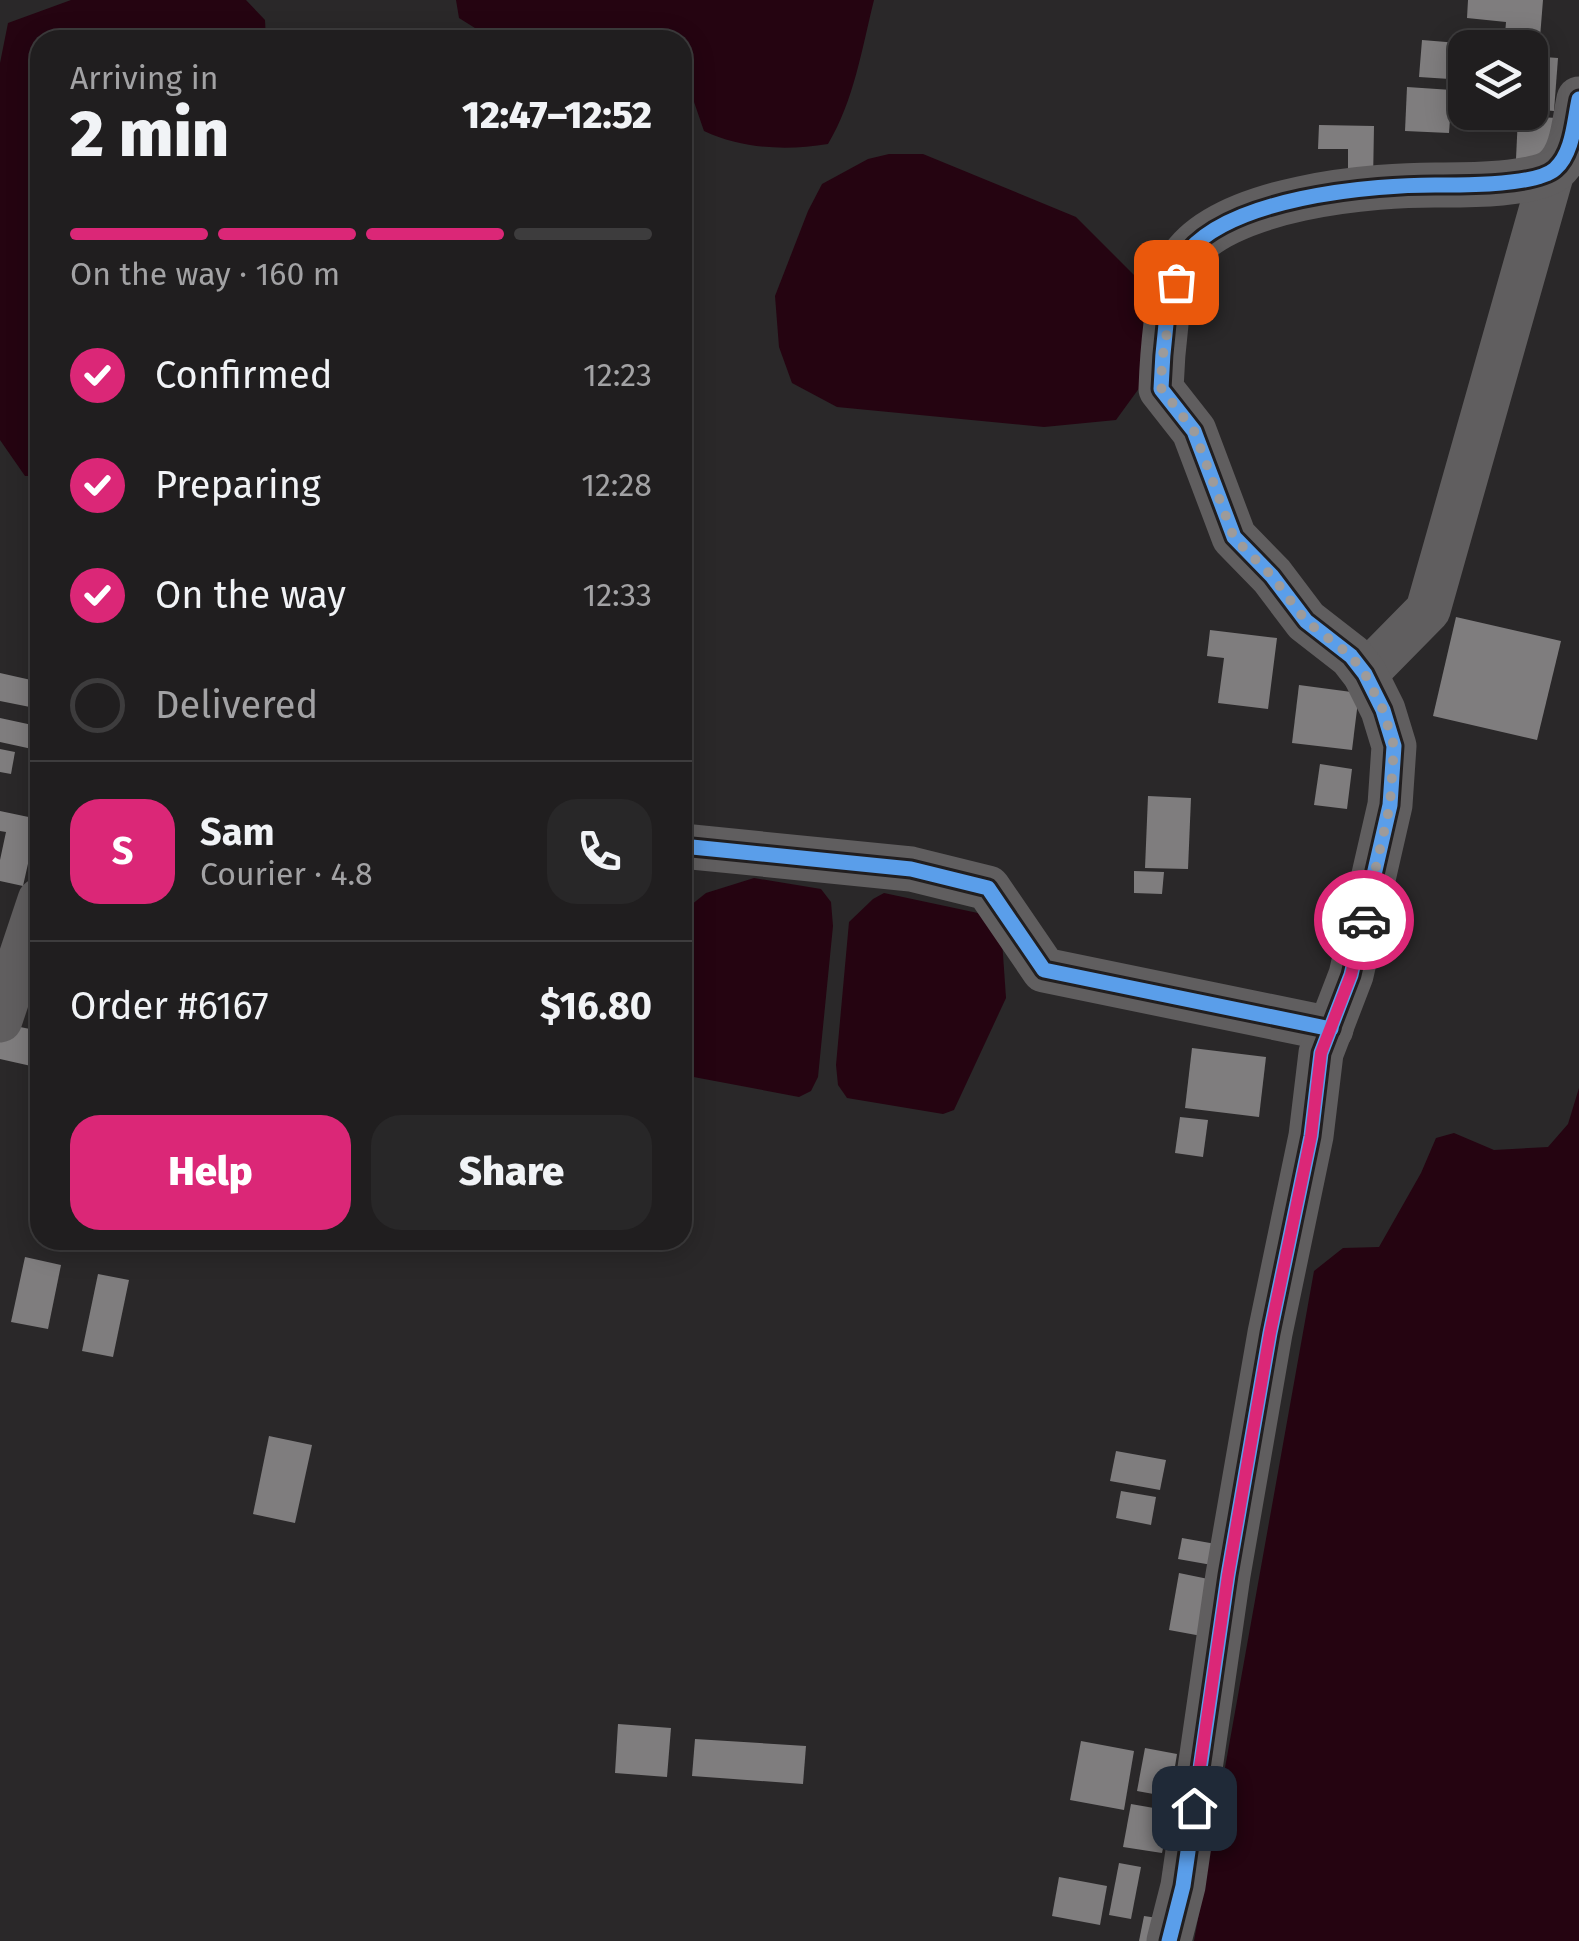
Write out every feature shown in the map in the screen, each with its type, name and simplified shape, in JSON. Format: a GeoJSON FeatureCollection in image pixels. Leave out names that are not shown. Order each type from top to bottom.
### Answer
{"type":"FeatureCollection","features":[{"type":"Feature","properties":{"kind":"street"},"geometry":{"type":"LineString","coordinates":[[1365,674],[1428,610],[1552,172],[1567,155],[1579,99]]}},
{"type":"Feature","properties":{"kind":"street"},"geometry":{"type":"LineString","coordinates":[[1170,1941],[1182,1886],[1228,1575],[1270,1333],[1311,1136],[1321,1053],[1351,975],[1390,805],[1394,746],[1383,710],[1365,674],[1351,656],[1306,621],[1272,576],[1234,538],[1194,431],[1161,388],[1170,302],[1180,262],[1207,236],[1230,221],[1279,204],[1345,190],[1408,184],[1476,186],[1552,172]]}},
{"type":"Feature","properties":{"kind":"street"},"geometry":{"type":"LineString","coordinates":[[692,847],[911,870],[988,888],[1044,970],[1331,1030]]}},
{"type":"Feature","properties":{"kind":"street"},"geometry":{"type":"LineString","coordinates":[[0,1020],[30,930]]}},
{"type":"Feature","properties":{"kind":"shaded area"},"geometry":{"type":"Polygon","coordinates":[[[71,0],[246,0],[265,20],[266,30],[30,30],[30,476],[25,476],[0,440],[0,63],[8,23],[71,0]]]}},
{"type":"Feature","properties":{"kind":"shaded area"},"geometry":{"type":"Polygon","coordinates":[[[456,0],[874,0],[851,92],[828,144],[781,148],[734,142],[704,131],[692,98],[692,30],[478,30],[459,18],[456,0]]]}},
{"type":"Feature","properties":{"kind":"shaded area"},"geometry":{"type":"Polygon","coordinates":[[[889,154],[923,154],[1076,217],[1142,283],[1153,319],[1148,376],[1116,420],[1044,427],[837,407],[792,383],[779,347],[775,296],[808,211],[822,184],[868,159],[889,154]]]}},
{"type":"Feature","properties":{"kind":"shaded area"},"geometry":{"type":"Polygon","coordinates":[[[754,878],[821,889],[831,902],[833,926],[818,1077],[811,1091],[799,1097],[692,1077],[692,904],[706,893],[754,878]]]}},
{"type":"Feature","properties":{"kind":"shaded area"},"geometry":{"type":"Polygon","coordinates":[[[884,893],[992,916],[1002,940],[1006,998],[954,1110],[943,1114],[847,1098],[838,1085],[836,1065],[849,922],[884,893]]]}},
{"type":"Feature","properties":{"kind":"shaded area"},"geometry":{"type":"Polygon","coordinates":[[[1579,1088],[1579,1941],[1194,1941],[1314,1271],[1343,1248],[1379,1247],[1436,1138],[1454,1133],[1494,1150],[1548,1147],[1568,1124],[1579,1088]]]}},
{"type":"Feature","properties":{"kind":"building"},"geometry":{"type":"Polygon","coordinates":[[[1468,0],[1543,0],[1541,30],[1505,30],[1506,22],[1467,18],[1468,0]]]}},
{"type":"Feature","properties":{"kind":"building"},"geometry":{"type":"Polygon","coordinates":[[[1422,40],[1448,42],[1448,79],[1419,77],[1422,40]]]}},
{"type":"Feature","properties":{"kind":"building"},"geometry":{"type":"Polygon","coordinates":[[[1548,57],[1558,58],[1554,111],[1548,110],[1548,57]]]}},
{"type":"Feature","properties":{"kind":"building"},"geometry":{"type":"Polygon","coordinates":[[[1407,87],[1448,90],[1449,133],[1405,131],[1407,87]]]}},
{"type":"Feature","properties":{"kind":"building"},"geometry":{"type":"Polygon","coordinates":[[[1548,118],[1557,118],[1555,161],[1516,159],[1517,130],[1548,130],[1548,118]]]}},
{"type":"Feature","properties":{"kind":"building"},"geometry":{"type":"Polygon","coordinates":[[[1319,125],[1374,126],[1373,182],[1348,181],[1348,149],[1318,149],[1319,125]]]}},
{"type":"Feature","properties":{"kind":"building"},"geometry":{"type":"Polygon","coordinates":[[[1456,617],[1561,641],[1537,740],[1433,716],[1456,617]]]}},
{"type":"Feature","properties":{"kind":"building"},"geometry":{"type":"Polygon","coordinates":[[[1210,630],[1277,638],[1268,709],[1218,703],[1224,658],[1207,656],[1210,630]]]}},
{"type":"Feature","properties":{"kind":"building"},"geometry":{"type":"Polygon","coordinates":[[[0,673],[30,680],[30,707],[0,701],[0,673]]]}},
{"type":"Feature","properties":{"kind":"building"},"geometry":{"type":"Polygon","coordinates":[[[1299,685],[1359,693],[1352,750],[1292,743],[1299,685]]]}},
{"type":"Feature","properties":{"kind":"building"},"geometry":{"type":"Polygon","coordinates":[[[0,718],[30,724],[30,749],[0,742],[0,718]]]}},
{"type":"Feature","properties":{"kind":"building"},"geometry":{"type":"Polygon","coordinates":[[[0,749],[15,752],[11,774],[0,772],[0,749]]]}},
{"type":"Feature","properties":{"kind":"building"},"geometry":{"type":"Polygon","coordinates":[[[1320,764],[1352,769],[1347,809],[1314,805],[1320,764]]]}},
{"type":"Feature","properties":{"kind":"building"},"geometry":{"type":"Polygon","coordinates":[[[1148,796],[1191,798],[1188,869],[1145,868],[1148,796]]]}},
{"type":"Feature","properties":{"kind":"building"},"geometry":{"type":"Polygon","coordinates":[[[0,811],[30,817],[30,855],[23,886],[0,881],[6,832],[0,831],[0,811]]]}},
{"type":"Feature","properties":{"kind":"building"},"geometry":{"type":"Polygon","coordinates":[[[1134,871],[1164,872],[1162,894],[1134,893],[1134,871]]]}},
{"type":"Feature","properties":{"kind":"building"},"geometry":{"type":"Polygon","coordinates":[[[0,1023],[30,1029],[30,1066],[0,1059],[0,1023]]]}},
{"type":"Feature","properties":{"kind":"building"},"geometry":{"type":"Polygon","coordinates":[[[1192,1048],[1266,1057],[1259,1117],[1185,1108],[1192,1048]]]}},
{"type":"Feature","properties":{"kind":"building"},"geometry":{"type":"Polygon","coordinates":[[[1180,1117],[1208,1120],[1203,1157],[1175,1153],[1180,1117]]]}},
{"type":"Feature","properties":{"kind":"building"},"geometry":{"type":"Polygon","coordinates":[[[25,1257],[61,1265],[48,1329],[11,1322],[25,1257]]]}},
{"type":"Feature","properties":{"kind":"building"},"geometry":{"type":"Polygon","coordinates":[[[98,1274],[129,1280],[113,1357],[82,1351],[98,1274]]]}},
{"type":"Feature","properties":{"kind":"building"},"geometry":{"type":"Polygon","coordinates":[[[269,1436],[312,1445],[295,1523],[253,1514],[269,1436]]]}},
{"type":"Feature","properties":{"kind":"building"},"geometry":{"type":"Polygon","coordinates":[[[1116,1451],[1166,1460],[1160,1490],[1110,1481],[1116,1451]]]}},
{"type":"Feature","properties":{"kind":"building"},"geometry":{"type":"Polygon","coordinates":[[[1121,1491],[1156,1497],[1151,1525],[1116,1518],[1121,1491]]]}},
{"type":"Feature","properties":{"kind":"building"},"geometry":{"type":"Polygon","coordinates":[[[1182,1538],[1227,1546],[1223,1567],[1178,1559],[1182,1538]]]}},
{"type":"Feature","properties":{"kind":"building"},"geometry":{"type":"Polygon","coordinates":[[[1179,1573],[1218,1581],[1207,1637],[1169,1630],[1179,1573]]]}},
{"type":"Feature","properties":{"kind":"building"},"geometry":{"type":"Polygon","coordinates":[[[618,1724],[671,1728],[667,1777],[615,1773],[618,1724]]]}},
{"type":"Feature","properties":{"kind":"building"},"geometry":{"type":"Polygon","coordinates":[[[695,1739],[806,1746],[803,1784],[692,1776],[695,1739]]]}},
{"type":"Feature","properties":{"kind":"building"},"geometry":{"type":"Polygon","coordinates":[[[1081,1741],[1134,1751],[1124,1810],[1070,1800],[1081,1741]]]}},
{"type":"Feature","properties":{"kind":"building"},"geometry":{"type":"Polygon","coordinates":[[[1145,1748],[1177,1754],[1170,1797],[1137,1791],[1145,1748]]]}},
{"type":"Feature","properties":{"kind":"building"},"geometry":{"type":"Polygon","coordinates":[[[1131,1804],[1171,1811],[1162,1853],[1123,1847],[1131,1804]]]}},
{"type":"Feature","properties":{"kind":"building"},"geometry":{"type":"Polygon","coordinates":[[[1119,1863],[1141,1867],[1131,1919],[1109,1915],[1119,1863]]]}},
{"type":"Feature","properties":{"kind":"building"},"geometry":{"type":"Polygon","coordinates":[[[1059,1877],[1107,1886],[1100,1925],[1052,1916],[1059,1877]]]}},
{"type":"Feature","properties":{"kind":"building"},"geometry":{"type":"Polygon","coordinates":[[[1144,1916],[1164,1919],[1160,1941],[1139,1941],[1144,1916]]]}},
{"type":"Feature","properties":{"kind":"cycle path"},"geometry":{"type":"LineString","coordinates":[[1169,1941],[1183,1886],[1228,1575],[1270,1333],[1311,1136],[1321,1053],[1351,975],[1390,805],[1394,746],[1383,710],[1365,674],[1351,656],[1306,621],[1272,576],[1234,537],[1194,431],[1161,389],[1172,287],[1181,261],[1201,239],[1229,222],[1263,209],[1379,187],[1501,183],[1546,174],[1566,155],[1579,99]]}},
{"type":"Feature","properties":{"kind":"cycle path"},"geometry":{"type":"LineString","coordinates":[[692,847],[911,869],[988,888],[1044,970],[1331,1029]]}},
{"type":"Feature","properties":{"kind":"way so far"},"geometry":{"type":"LineString","coordinates":[[1176,282],[1170,302],[1161,388],[1194,431],[1234,538],[1272,576],[1306,621],[1351,656],[1365,674],[1383,710],[1394,746],[1390,805],[1364,920]]}},
{"type":"Feature","properties":{"kind":"route"},"geometry":{"type":"LineString","coordinates":[[1194,1808],[1228,1575],[1270,1333],[1311,1136],[1321,1053],[1351,975],[1364,920]]}}]}
